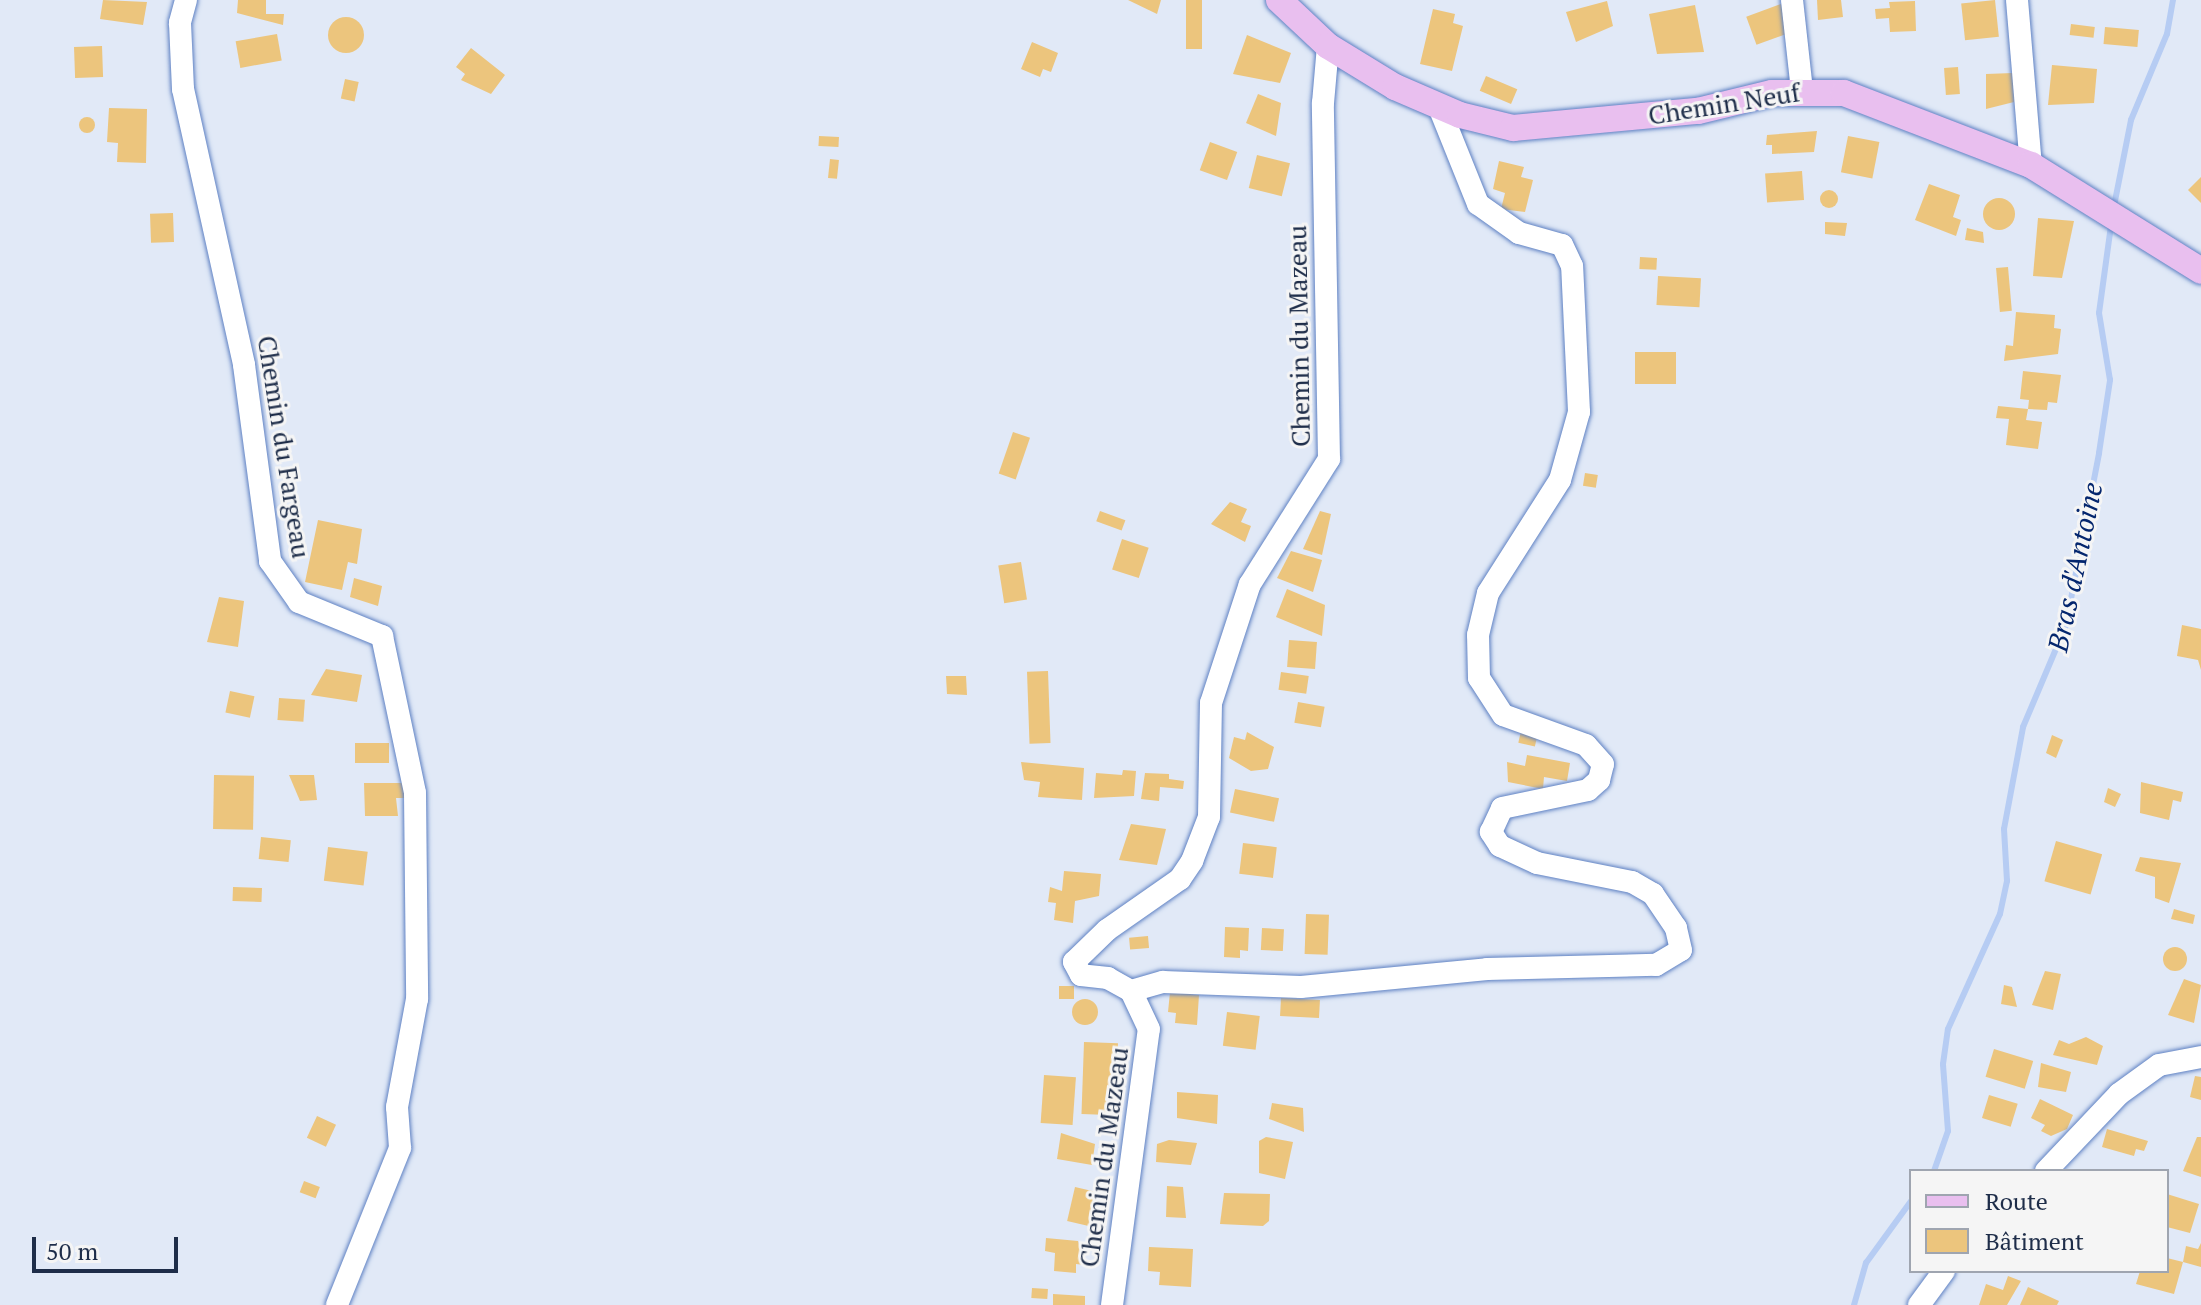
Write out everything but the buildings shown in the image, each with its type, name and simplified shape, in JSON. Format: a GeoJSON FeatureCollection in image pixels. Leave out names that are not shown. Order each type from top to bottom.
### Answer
{"type":"FeatureCollection","features":[{"type":"Feature","properties":{"kind":"main road","name":"Chemin Neuf"},"geometry":{"type":"LineString","coordinates":[[1290,4],[1328,46],[1439,107],[1513,128],[1698,111],[1802,90],[1844,93],[2031,165],[2201,271]]}},
{"type":"Feature","properties":{"kind":"main road"},"geometry":{"type":"LineString","coordinates":[[2167,252],[2201,252]]}},
{"type":"Feature","properties":{"kind":"street","name":"Chemin du Fargeau"},"geometry":{"type":"LineString","coordinates":[[186,0],[180,23],[183,89],[244,365],[270,561],[299,602],[382,636],[390,648],[396,724],[415,793],[417,999],[397,1107],[400,1148],[390,1186],[357,1247],[337,1305]]}},
{"type":"Feature","properties":{"kind":"street"},"geometry":{"type":"LineString","coordinates":[[1792,0],[1802,90]]}},
{"type":"Feature","properties":{"kind":"street"},"geometry":{"type":"LineString","coordinates":[[2017,0],[2031,165]]}},
{"type":"Feature","properties":{"kind":"street","name":"Chemin du Mazeau"},"geometry":{"type":"LineString","coordinates":[[1112,1305],[1148,1053],[1143,1007],[1131,991],[1108,978],[1081,975],[1074,962],[1107,930],[1180,879],[1197,851],[1209,817],[1211,703],[1250,584],[1329,459],[1323,103],[1328,46]]}},
{"type":"Feature","properties":{"kind":"street"},"geometry":{"type":"LineString","coordinates":[[1131,991],[1163,982],[1301,987],[1487,969],[1656,965],[1681,950],[1676,928],[1653,894],[1632,882],[1537,863],[1500,846],[1491,832],[1502,808],[1588,790],[1599,780],[1603,764],[1586,745],[1503,715],[1479,678],[1478,635],[1488,593],[1560,480],[1579,412],[1573,279],[1562,245],[1519,233],[1478,204],[1439,107]]}},
{"type":"Feature","properties":{"kind":"street"},"geometry":{"type":"LineString","coordinates":[[2048,1169],[2119,1094],[2159,1065],[2201,1057]]}},
{"type":"Feature","properties":{"kind":"street"},"geometry":{"type":"LineString","coordinates":[[1919,1305],[1943,1273]]}},
{"type":"Feature","properties":{"kind":"waterway","name":"Bras d'Antoine"},"geometry":{"type":"LineString","coordinates":[[2114,206],[2131,120],[2167,34],[2173,0]]}},
{"type":"Feature","properties":{"kind":"waterway","name":"Bras d'Antoine"},"geometry":{"type":"LineString","coordinates":[[1935,1169],[1948,1131],[1943,1064],[1948,1029],[2000,914],[2007,881],[2004,829],[2023,727],[2066,625],[2099,453],[2110,380],[2099,313],[2111,225]]}},
{"type":"Feature","properties":{"kind":"waterway","name":"Bras d'Antoine"},"geometry":{"type":"LineString","coordinates":[[1854,1305],[1866,1263],[1909,1204]]}}]}
